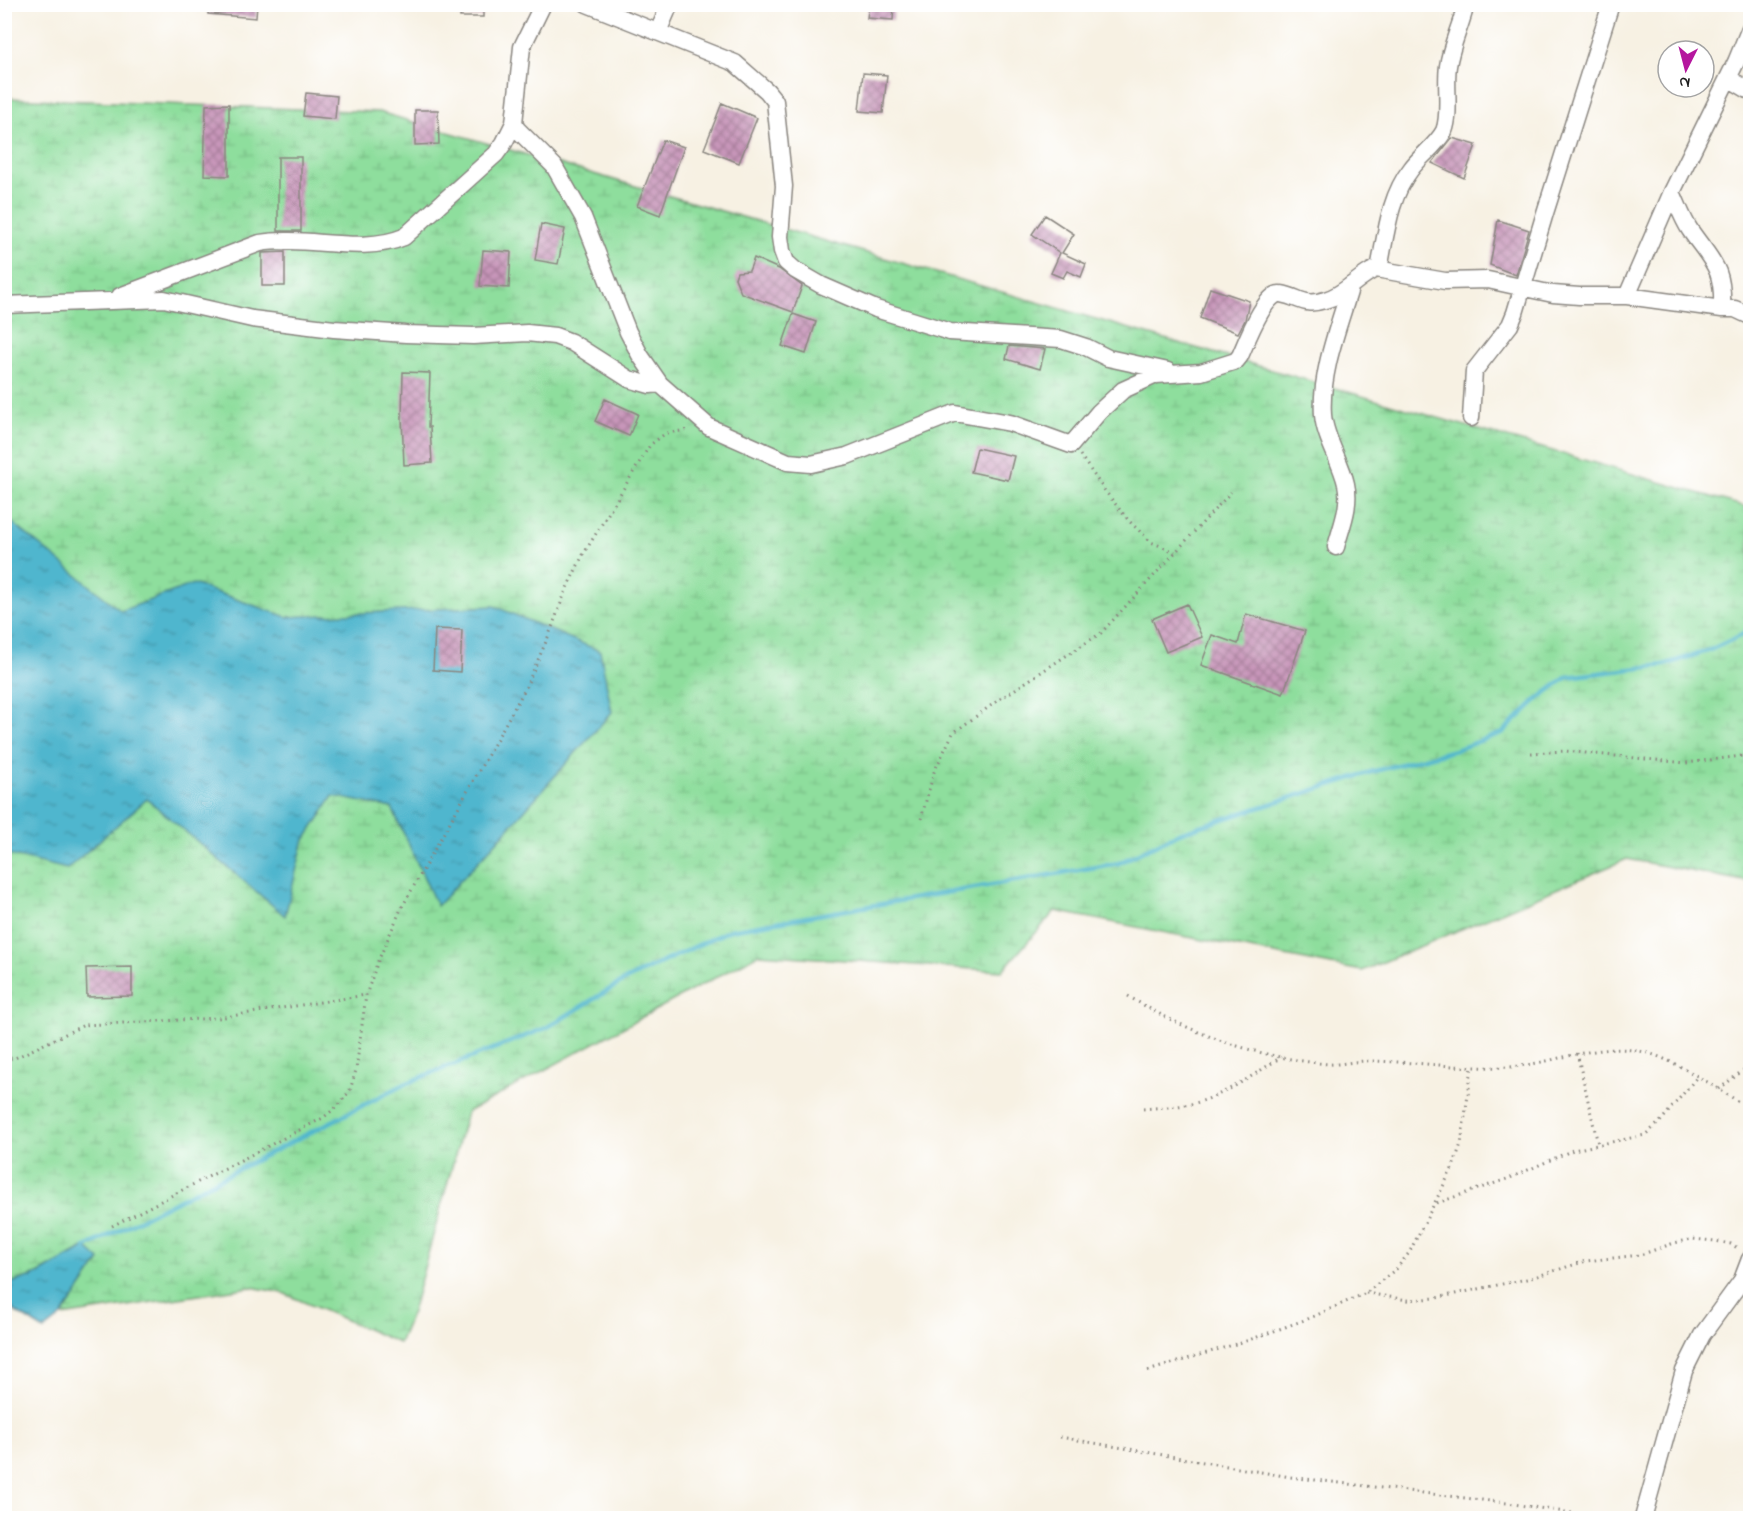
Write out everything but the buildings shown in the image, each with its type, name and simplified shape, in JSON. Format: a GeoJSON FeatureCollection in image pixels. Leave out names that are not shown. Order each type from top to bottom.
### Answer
{"type":"FeatureCollection","features":[{"type":"Feature","properties":{"kind":"street"},"geometry":{"type":"LineString","coordinates":[[108,301],[260,243],[280,241],[360,244],[393,242],[399,239],[418,226],[496,154],[504,143],[514,123],[522,47],[543,4]]}},
{"type":"Feature","properties":{"kind":"street"},"geometry":{"type":"LineString","coordinates":[[588,4],[735,63],[776,101],[784,180],[780,237],[786,262],[795,270],[821,285],[876,309],[950,332],[1060,339],[1086,347],[1108,358],[1175,372]]}},
{"type":"Feature","properties":{"kind":"street"},"geometry":{"type":"LineString","coordinates":[[658,32],[670,4]]}},
{"type":"Feature","properties":{"kind":"street"},"geometry":{"type":"LineString","coordinates":[[1379,269],[1393,201],[1409,171],[1419,158],[1436,143],[1446,124],[1447,68],[1466,4]]}},
{"type":"Feature","properties":{"kind":"street"},"geometry":{"type":"LineString","coordinates":[[1471,418],[1474,371],[1510,325],[1515,313],[1611,4]]}},
{"type":"Feature","properties":{"kind":"street"},"geometry":{"type":"LineString","coordinates":[[1627,296],[1672,192],[1750,29]]}},
{"type":"Feature","properties":{"kind":"street"},"geometry":{"type":"LineString","coordinates":[[1728,78],[1750,91]]}},
{"type":"Feature","properties":{"kind":"street"},"geometry":{"type":"LineString","coordinates":[[514,123],[522,135],[554,166],[583,217],[628,332],[640,355],[660,384],[709,427],[788,462],[811,464],[847,456],[955,413],[1010,423],[1071,445],[1099,412],[1120,392],[1156,375],[1201,372],[1236,361],[1259,315],[1271,297],[1276,294],[1307,303],[1331,298],[1379,269],[1445,281],[1488,280],[1553,294],[1627,296],[1735,309],[1750,316]]}},
{"type":"Feature","properties":{"kind":"street"},"geometry":{"type":"LineString","coordinates":[[1672,192],[1689,229],[1712,259],[1720,274],[1723,290],[1722,309]]}},
{"type":"Feature","properties":{"kind":"street"},"geometry":{"type":"LineString","coordinates":[[1336,547],[1346,508],[1347,485],[1324,426],[1323,411],[1328,365],[1351,285]]}},
{"type":"Feature","properties":{"kind":"street"},"geometry":{"type":"LineString","coordinates":[[4,305],[164,299],[252,319],[406,334],[473,336],[527,333],[555,336],[571,342],[629,379],[650,385],[660,384]]}},
{"type":"Feature","properties":{"kind":"street"},"geometry":{"type":"LineString","coordinates":[[1643,1518],[1684,1371],[1702,1335],[1742,1280],[1746,1255]]}},
{"type":"Feature","properties":{"kind":"path"},"geometry":{"type":"LineString","coordinates":[[112,1226],[313,1123],[339,1105],[350,1090],[356,1070],[366,995],[401,909],[525,689],[583,555],[650,445],[666,433],[709,427]]}},
{"type":"Feature","properties":{"kind":"path"},"geometry":{"type":"LineString","coordinates":[[1071,445],[1130,521],[1151,542],[1175,552]]}},
{"type":"Feature","properties":{"kind":"path"},"geometry":{"type":"LineString","coordinates":[[921,819],[934,771],[953,733],[1000,699],[1101,633],[1231,492]]}},
{"type":"Feature","properties":{"kind":"path"},"geometry":{"type":"LineString","coordinates":[[1531,753],[1565,751],[1686,763],[1750,755]]}},
{"type":"Feature","properties":{"kind":"path"},"geometry":{"type":"LineString","coordinates":[[4,1059],[15,1058],[84,1025],[218,1018],[366,995]]}},
{"type":"Feature","properties":{"kind":"path"},"geometry":{"type":"LineString","coordinates":[[1128,996],[1166,1017],[1252,1051],[1336,1064],[1371,1060],[1473,1066],[1518,1066],[1577,1053],[1613,1049],[1639,1051],[1661,1057],[1750,1109]]}},
{"type":"Feature","properties":{"kind":"path"},"geometry":{"type":"LineString","coordinates":[[1577,1053],[1598,1145]]}},
{"type":"Feature","properties":{"kind":"path"},"geometry":{"type":"LineString","coordinates":[[1143,1109],[1182,1105],[1213,1096],[1243,1082],[1281,1057]]}},
{"type":"Feature","properties":{"kind":"path"},"geometry":{"type":"LineString","coordinates":[[1719,1089],[1750,1065]]}},
{"type":"Feature","properties":{"kind":"path"},"geometry":{"type":"LineString","coordinates":[[1148,1371],[1310,1318],[1366,1293],[1403,1262],[1453,1167],[1461,1144],[1473,1066]]}},
{"type":"Feature","properties":{"kind":"path"},"geometry":{"type":"LineString","coordinates":[[1436,1203],[1510,1178],[1573,1150],[1637,1138],[1653,1129],[1697,1077]]}},
{"type":"Feature","properties":{"kind":"path"},"geometry":{"type":"LineString","coordinates":[[1366,1293],[1408,1300],[1436,1298],[1537,1276],[1586,1260],[1640,1255],[1692,1239],[1731,1244],[1746,1255]]}},
{"type":"Feature","properties":{"kind":"path"},"geometry":{"type":"LineString","coordinates":[[1060,1437],[1290,1477],[1507,1503],[1604,1518]]}},
{"type":"Feature","properties":{"kind":"green space"},"geometry":{"type":"Polygon","coordinates":[[[5,98],[379,112],[1750,508],[1750,882],[1627,859],[1362,971],[1055,911],[1002,971],[759,954],[467,1112],[412,1312],[399,1343],[283,1293],[251,1287],[62,1316],[99,1260],[86,1247],[38,1274],[5,1285],[5,98]]]}},
{"type":"Feature","properties":{"kind":"water"},"geometry":{"type":"Polygon","coordinates":[[[4,516],[121,611],[193,584],[287,617],[494,606],[600,651],[612,712],[437,906],[392,808],[333,796],[303,843],[285,916],[147,799],[67,869],[5,854],[4,516]]]}},
{"type":"Feature","properties":{"kind":"water"},"geometry":{"type":"Polygon","coordinates":[[[86,1247],[100,1260],[62,1316],[44,1330],[5,1305],[5,1285],[38,1274],[86,1247]]]}},
{"type":"Feature","properties":{"kind":"waterway"},"geometry":{"type":"LineString","coordinates":[[86,1247],[407,1083],[546,1028],[627,979],[730,930],[1119,863],[1179,833],[1371,772],[1455,750],[1502,733],[1539,698],[1567,677],[1664,665],[1710,650],[1750,631]]}}]}
